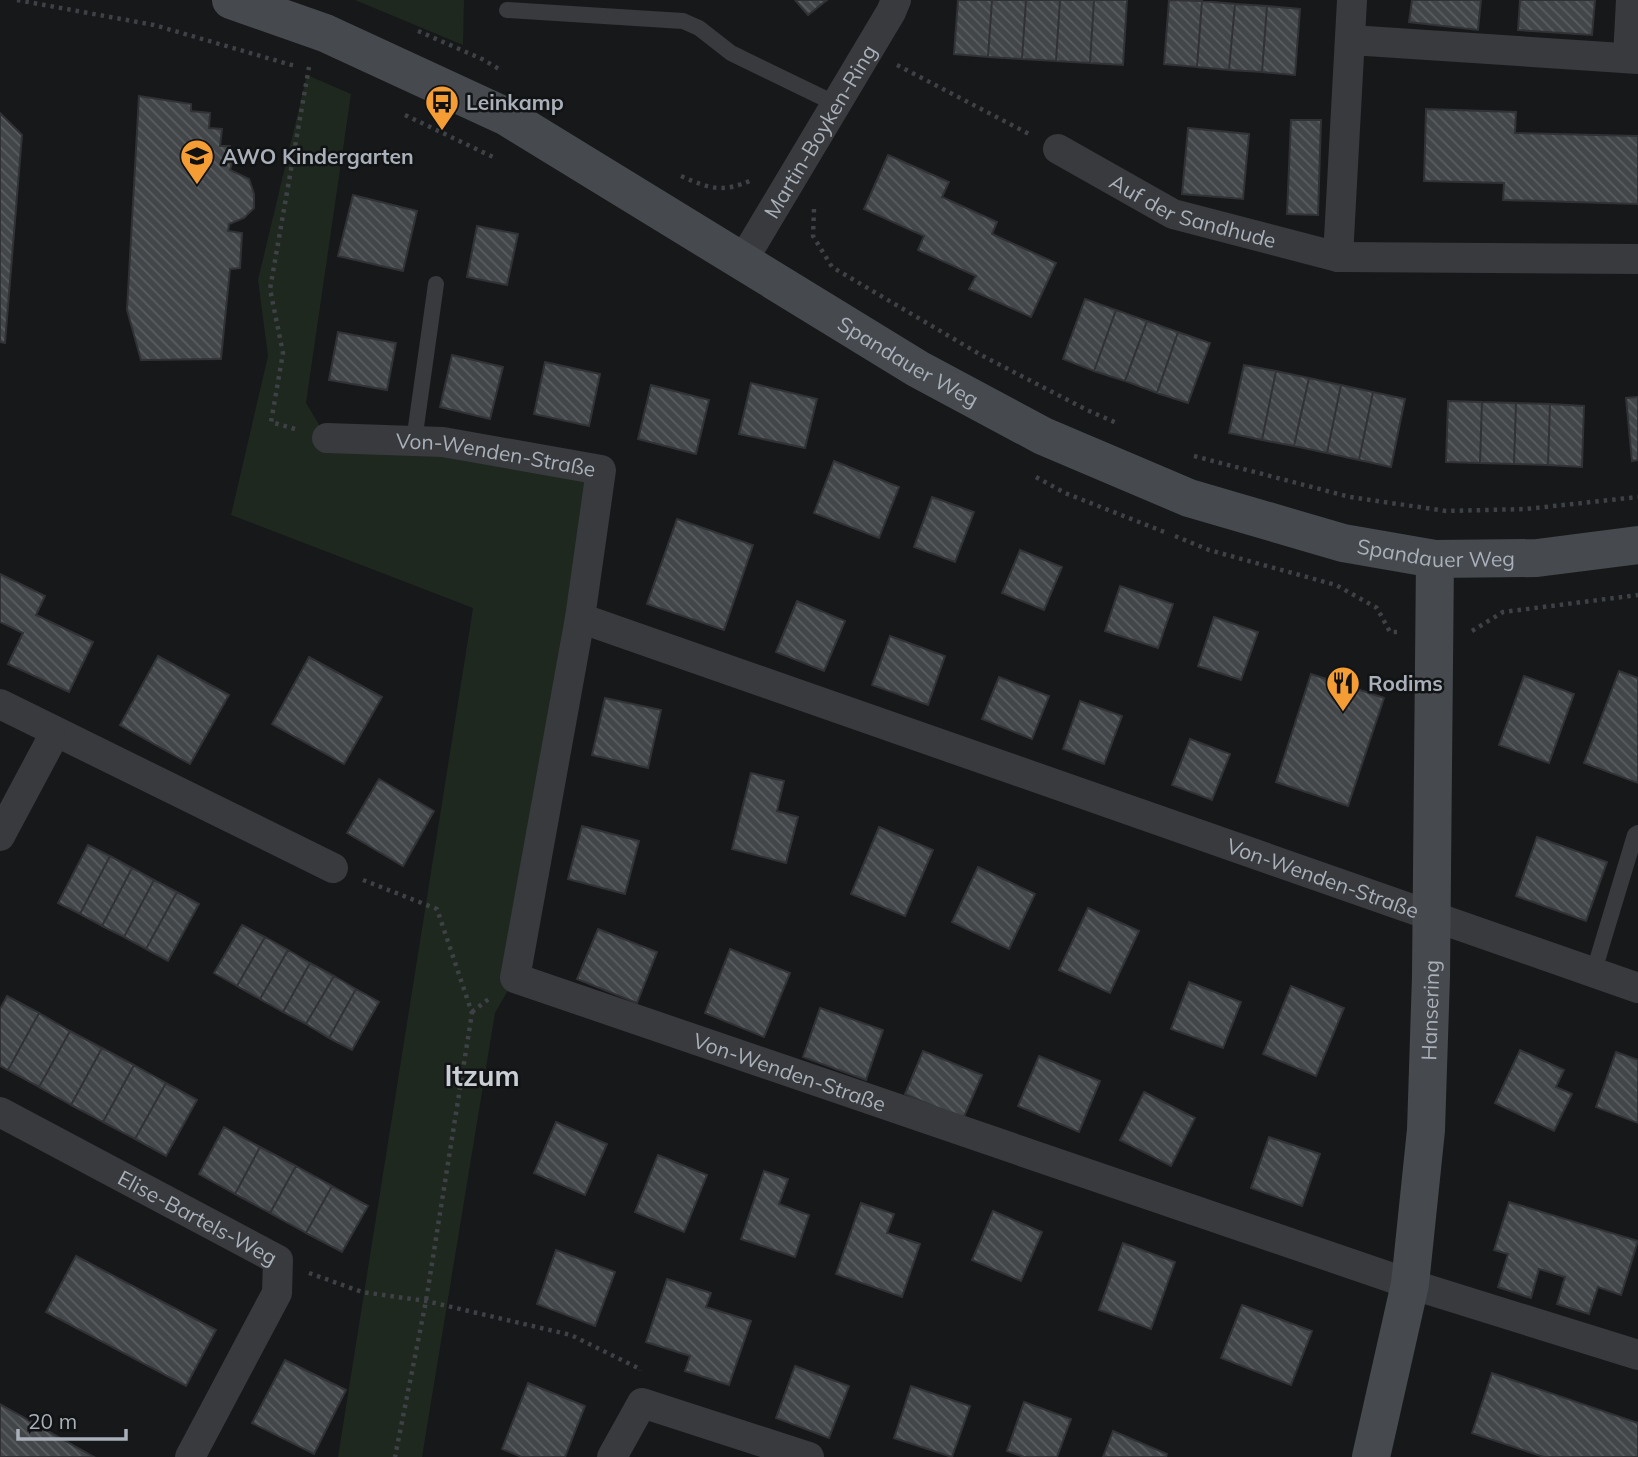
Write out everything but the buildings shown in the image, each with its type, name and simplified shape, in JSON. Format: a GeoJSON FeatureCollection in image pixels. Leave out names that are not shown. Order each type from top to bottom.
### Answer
{"type":"FeatureCollection","features":[{"type":"Feature","properties":{"kind":"street","name":"Spandauer Weg"},"geometry":{"type":"LineString","coordinates":[[230,0],[325,33],[507,117],[918,369],[1043,436],[1189,498],[1343,543],[1435,559],[1537,558],[1638,545]]}},
{"type":"Feature","properties":{"kind":"street","name":"Martin-Boyken-Ring"},"geometry":{"type":"LineString","coordinates":[[743,260],[896,0]]}},
{"type":"Feature","properties":{"kind":"street"},"geometry":{"type":"LineString","coordinates":[[1338,257],[1352,0]]}},
{"type":"Feature","properties":{"kind":"street"},"geometry":{"type":"LineString","coordinates":[[1351,40],[1633,58],[1631,0]]}},
{"type":"Feature","properties":{"kind":"street","name":"Auf der Sandhude"},"geometry":{"type":"LineString","coordinates":[[1058,149],[1172,214],[1338,257],[1638,259]]}},
{"type":"Feature","properties":{"kind":"street","name":"Von-Wenden-Straße"},"geometry":{"type":"LineString","coordinates":[[327,438],[443,442],[601,470],[580,618],[515,978],[1410,1284]]}},
{"type":"Feature","properties":{"kind":"street","name":"Hansering"},"geometry":{"type":"LineString","coordinates":[[1371,1457],[1410,1284],[1426,1130],[1431,976],[1435,559]]}},
{"type":"Feature","properties":{"kind":"street","name":"Von-Wenden-Straße"},"geometry":{"type":"LineString","coordinates":[[580,618],[1638,988]]}},
{"type":"Feature","properties":{"kind":"street"},"geometry":{"type":"LineString","coordinates":[[0,704],[333,868]]}},
{"type":"Feature","properties":{"kind":"street"},"geometry":{"type":"LineString","coordinates":[[0,836],[55,733]]}},
{"type":"Feature","properties":{"kind":"street","name":"Elise-Bartels-Weg"},"geometry":{"type":"LineString","coordinates":[[0,1112],[278,1260],[277,1293],[190,1457]]}},
{"type":"Feature","properties":{"kind":"street"},"geometry":{"type":"LineString","coordinates":[[1410,1284],[1638,1355]]}},
{"type":"Feature","properties":{"kind":"street"},"geometry":{"type":"LineString","coordinates":[[612,1457],[642,1403],[810,1457]]}},
{"type":"Feature","properties":{"kind":"lane"},"geometry":{"type":"LineString","coordinates":[[507,10],[683,21],[699,28],[731,53],[836,104]]}},
{"type":"Feature","properties":{"kind":"lane"},"geometry":{"type":"LineString","coordinates":[[414,441],[436,285]]}},
{"type":"Feature","properties":{"kind":"lane"},"geometry":{"type":"LineString","coordinates":[[1593,974],[1635,835],[1638,833]]}},
{"type":"Feature","properties":{"kind":"path"},"geometry":{"type":"LineString","coordinates":[[416,30],[505,72]]}},
{"type":"Feature","properties":{"kind":"path"},"geometry":{"type":"LineString","coordinates":[[325,33],[308,69],[270,289],[284,353],[271,422],[327,438]]}},
{"type":"Feature","properties":{"kind":"path"},"geometry":{"type":"LineString","coordinates":[[868,50],[1058,149]]}},
{"type":"Feature","properties":{"kind":"path"},"geometry":{"type":"LineString","coordinates":[[676,174],[707,188],[732,189],[760,177],[815,203],[813,236],[832,267],[981,355],[1087,410],[1124,426]]}},
{"type":"Feature","properties":{"kind":"path"},"geometry":{"type":"LineString","coordinates":[[1184,452],[1350,497],[1446,511],[1526,509],[1638,497]]}},
{"type":"Feature","properties":{"kind":"path"},"geometry":{"type":"LineString","coordinates":[[333,868],[437,909],[472,1013],[426,1301],[395,1457]]}},
{"type":"Feature","properties":{"kind":"path"},"geometry":{"type":"LineString","coordinates":[[278,1260],[362,1292],[426,1301],[571,1335],[640,1368],[642,1403]]}},
{"type":"Feature","properties":{"kind":"shaded area"},"geometry":{"type":"Polygon","coordinates":[[[355,0],[464,0],[463,45],[355,0]]]}},
{"type":"Feature","properties":{"kind":"shaded area"},"geometry":{"type":"Polygon","coordinates":[[[307,75],[351,94],[306,403],[327,438],[601,470],[515,978],[495,1013],[422,1457],[338,1457],[473,608],[231,515],[268,356],[258,280],[307,75]]]}},
{"type":"Feature","properties":{"kind":"place","name":"Leinkamp"},"geometry":{"type":"Point","coordinates":[442,132]}},
{"type":"Feature","properties":{"kind":"place","name":"AWO Kindergarten"},"geometry":{"type":"Point","coordinates":[197,186]}},
{"type":"Feature","properties":{"kind":"place","name":"Rodims"},"geometry":{"type":"Point","coordinates":[1343,713]}},
{"type":"Feature","properties":{"kind":"district","name":"Itzum"},"geometry":{"type":"Point","coordinates":[482,1075]}}]}
